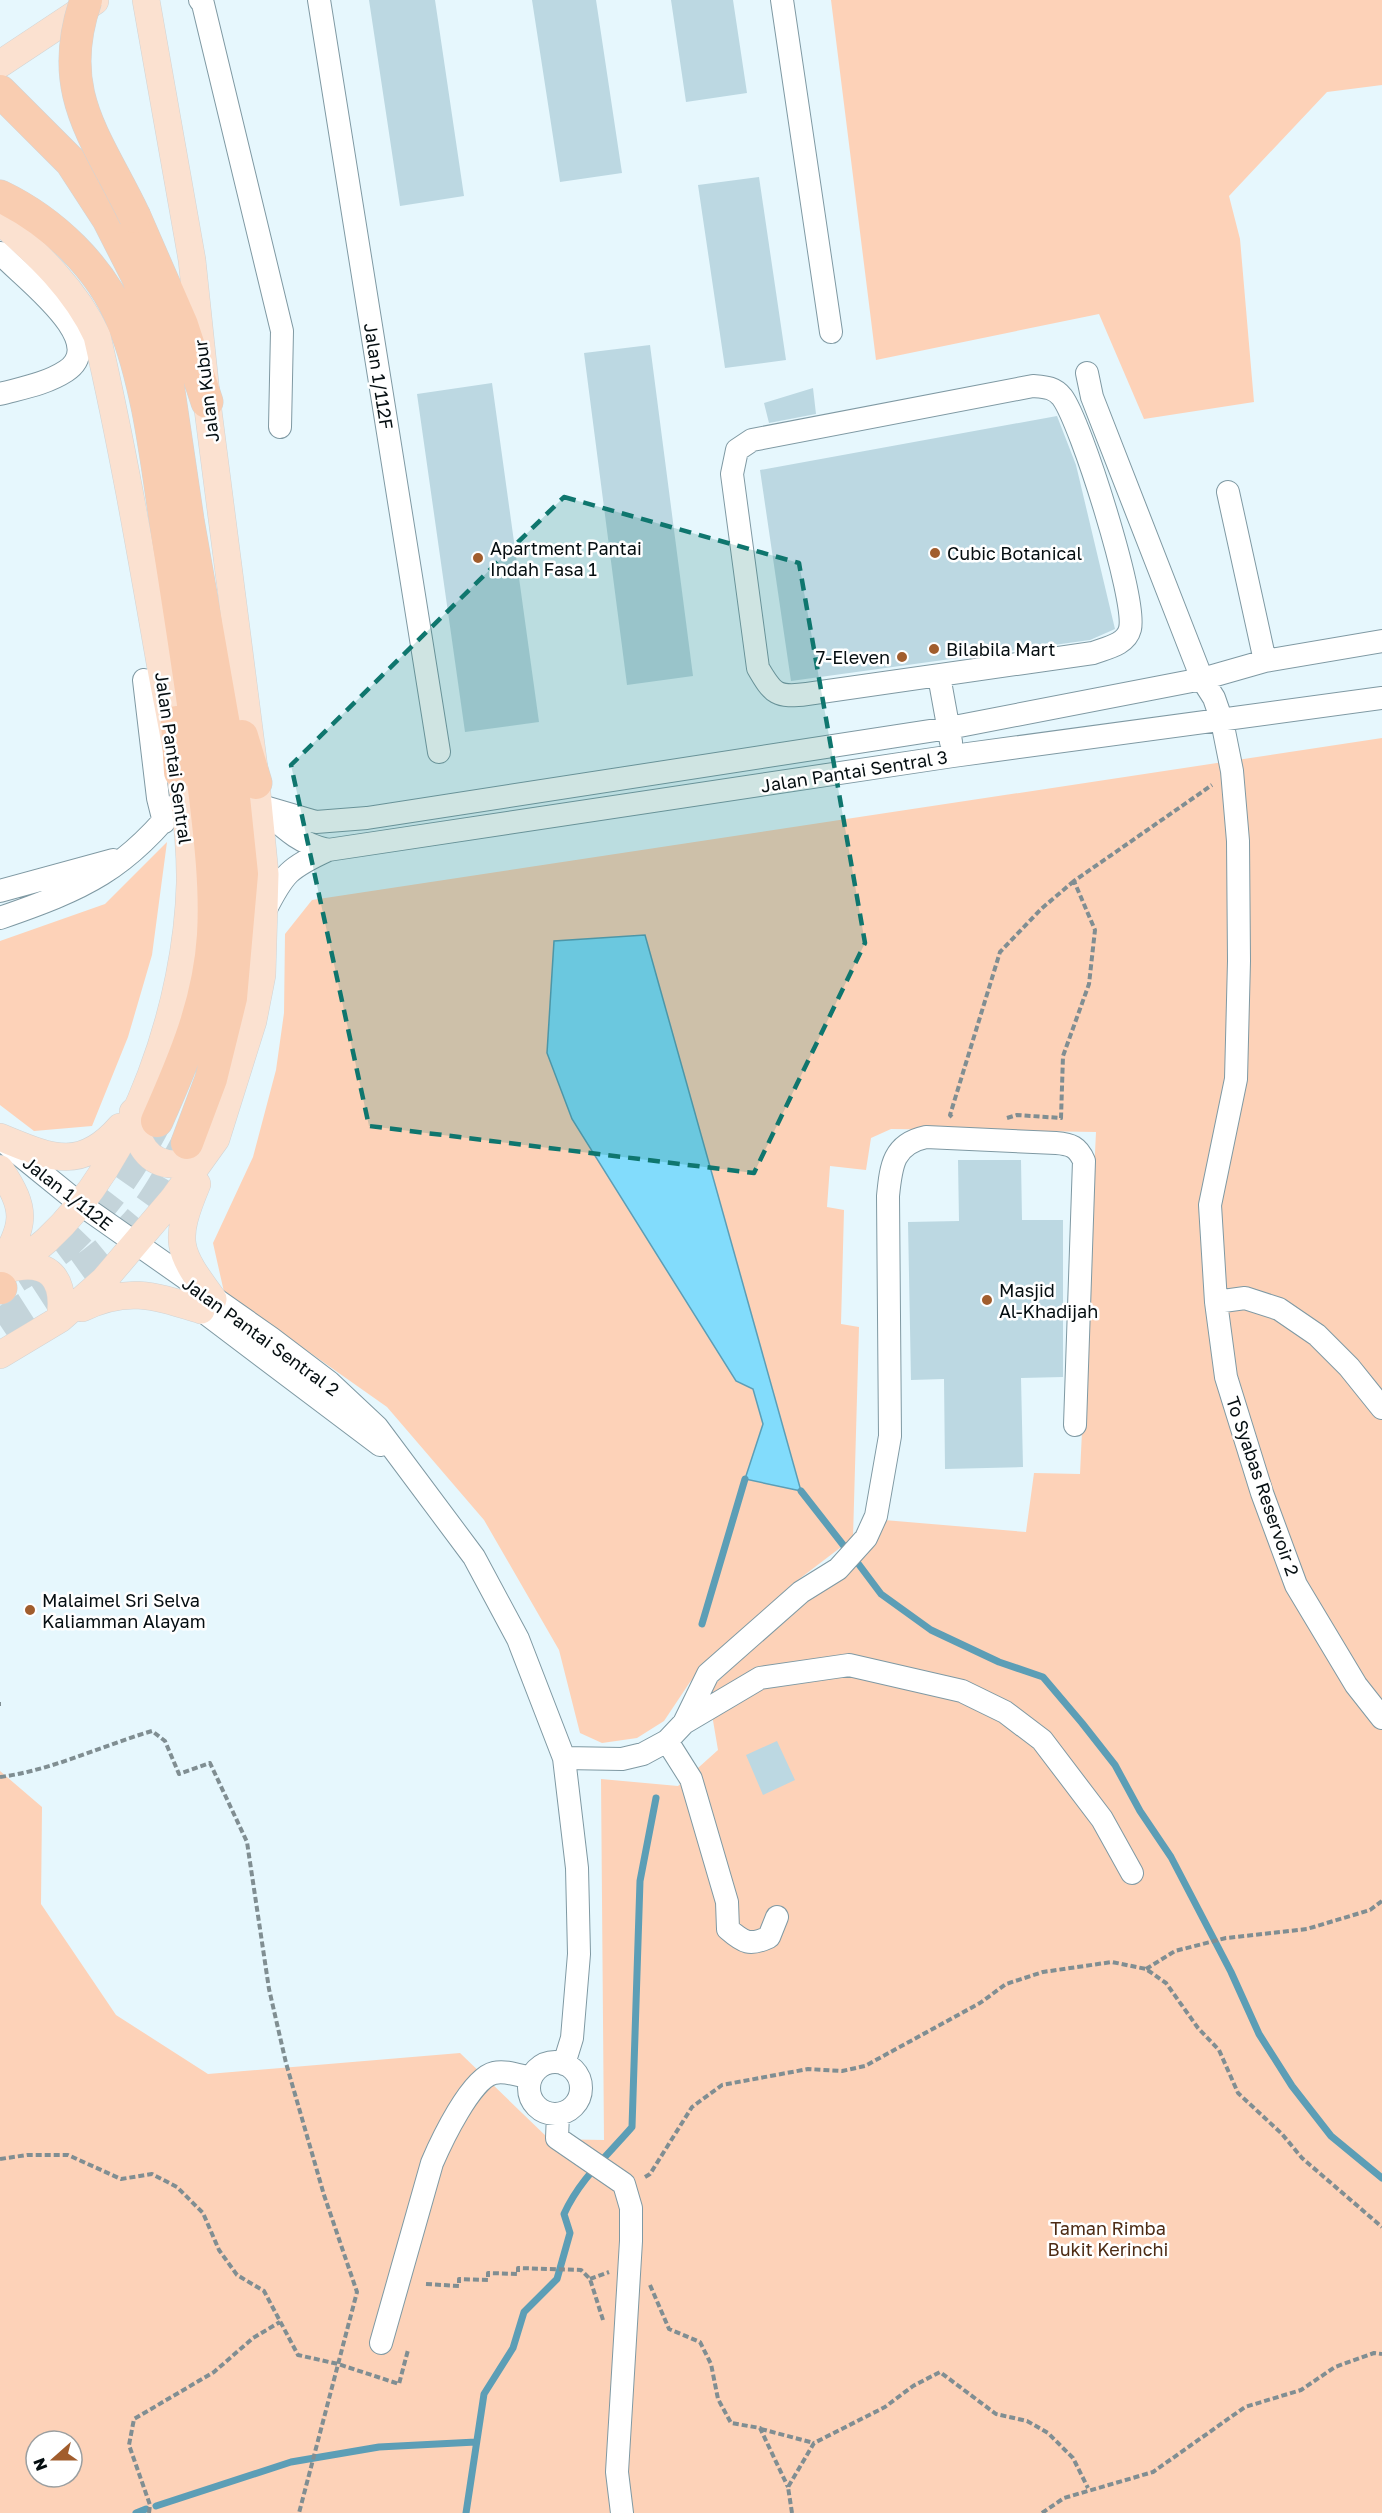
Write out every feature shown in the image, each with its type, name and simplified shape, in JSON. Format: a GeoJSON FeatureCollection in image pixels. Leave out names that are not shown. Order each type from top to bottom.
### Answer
{"type":"FeatureCollection","features":[{"type":"Feature","properties":{"kind":"highway"},"geometry":{"type":"LineString","coordinates":[[86,0],[78,24],[73,66],[81,108],[135,217],[182,325],[207,402]]}},
{"type":"Feature","properties":{"kind":"highway"},"geometry":{"type":"LineString","coordinates":[[0,91],[71,162],[108,219],[138,278],[166,371],[178,529],[207,815],[213,934],[201,1012],[184,1060],[145,1117]]}},
{"type":"Feature","properties":{"kind":"highway"},"geometry":{"type":"LineString","coordinates":[[0,196],[20,205],[50,226],[75,250],[104,286],[124,323],[178,529],[230,759],[242,874],[231,998],[212,1079],[202,1141]]}},
{"type":"Feature","properties":{"kind":"highway"},"geometry":{"type":"LineString","coordinates":[[178,529],[182,785]]}},
{"type":"Feature","properties":{"kind":"highway"},"geometry":{"type":"LineString","coordinates":[[178,529],[230,694],[257,794]]}},
{"type":"Feature","properties":{"kind":"main road"},"geometry":{"type":"LineString","coordinates":[[0,64],[96,0]]}},
{"type":"Feature","properties":{"kind":"main road","name":"Jalan Kubur"},"geometry":{"type":"LineString","coordinates":[[146,0],[192,260],[207,402],[257,794]]}},
{"type":"Feature","properties":{"kind":"main road","name":"Jalan Pantai Sentral"},"geometry":{"type":"LineString","coordinates":[[0,221],[60,279],[87,313],[97,336],[146,580],[182,785],[190,880],[188,926],[165,1037],[145,1117],[113,1154],[76,1209],[45,1242],[0,1270]]}},
{"type":"Feature","properties":{"kind":"main road"},"geometry":{"type":"LineString","coordinates":[[60,1319],[104,1280],[174,1199],[202,1141],[253,1021],[262,975],[265,874],[257,794]]}},
{"type":"Feature","properties":{"kind":"main road"},"geometry":{"type":"LineString","coordinates":[[0,1138],[49,1157],[70,1159],[91,1152],[145,1117]]}},
{"type":"Feature","properties":{"kind":"main road"},"geometry":{"type":"LineString","coordinates":[[145,1117],[138,1142],[147,1154],[163,1163],[171,1165],[188,1162],[202,1141]]}},
{"type":"Feature","properties":{"kind":"main road"},"geometry":{"type":"LineString","coordinates":[[202,1141],[183,1218],[181,1244],[186,1263],[207,1305]]}},
{"type":"Feature","properties":{"kind":"main road"},"geometry":{"type":"LineString","coordinates":[[0,1170],[21,1207],[18,1232],[0,1270]]}},
{"type":"Feature","properties":{"kind":"main road"},"geometry":{"type":"LineString","coordinates":[[0,1270],[26,1264],[42,1268],[54,1276],[61,1290],[60,1319]]}},
{"type":"Feature","properties":{"kind":"main road"},"geometry":{"type":"LineString","coordinates":[[0,1355],[60,1319],[105,1297],[146,1294],[207,1305]]}},
{"type":"Feature","properties":{"kind":"street"},"geometry":{"type":"LineString","coordinates":[[200,0],[203,4],[282,331],[280,427]]}},
{"type":"Feature","properties":{"kind":"street","name":"Jalan 1/112F"},"geometry":{"type":"LineString","coordinates":[[319,0],[439,752]]}},
{"type":"Feature","properties":{"kind":"street"},"geometry":{"type":"LineString","coordinates":[[782,0],[831,332]]}},
{"type":"Feature","properties":{"kind":"street"},"geometry":{"type":"LineString","coordinates":[[0,253],[13,268],[58,306],[79,343],[76,360],[68,370],[50,380],[0,394]]}},
{"type":"Feature","properties":{"kind":"street","name":"To Syabas Reservoir 2"},"geometry":{"type":"LineString","coordinates":[[1087,373],[1092,397],[1202,679],[1214,698],[1222,721],[1232,771],[1238,841],[1239,961],[1236,1079],[1210,1205],[1216,1302],[1227,1377],[1262,1493],[1296,1585],[1356,1684],[1382,1718]]}},
{"type":"Feature","properties":{"kind":"street"},"geometry":{"type":"LineString","coordinates":[[1033,386],[1050,388],[1060,395],[1079,428],[1127,583],[1130,629],[1122,642],[1093,653],[939,676],[785,697],[770,689],[758,668],[732,474],[737,450],[752,440],[1033,386]]}},
{"type":"Feature","properties":{"kind":"street"},"geometry":{"type":"LineString","coordinates":[[1228,492],[1265,661]]}},
{"type":"Feature","properties":{"kind":"street"},"geometry":{"type":"LineString","coordinates":[[257,794],[316,822],[368,818],[949,728],[1202,679],[1265,661],[1382,641]]}},
{"type":"Feature","properties":{"kind":"street"},"geometry":{"type":"LineString","coordinates":[[939,676],[953,756]]}},
{"type":"Feature","properties":{"kind":"street"},"geometry":{"type":"LineString","coordinates":[[144,680],[150,711],[158,798],[164,822]]}},
{"type":"Feature","properties":{"kind":"street","name":"Jalan Pantai Sentral 3"},"geometry":{"type":"LineString","coordinates":[[264,913],[282,878],[294,867],[328,850],[953,756],[1382,698]]}},
{"type":"Feature","properties":{"kind":"street"},"geometry":{"type":"LineString","coordinates":[[0,918],[50,901],[89,882],[130,856],[164,822],[182,785]]}},
{"type":"Feature","properties":{"kind":"street","name":"Jalan Pantai Sentral 3"},"geometry":{"type":"LineString","coordinates":[[257,794],[294,837],[310,846],[328,850]]}},
{"type":"Feature","properties":{"kind":"street"},"geometry":{"type":"LineString","coordinates":[[0,891],[130,856]]}},
{"type":"Feature","properties":{"kind":"street"},"geometry":{"type":"LineString","coordinates":[[684,1724],[708,1674],[801,1592],[838,1569],[866,1538],[876,1516],[890,1436],[888,1196],[890,1173],[897,1154],[910,1140],[926,1137],[1056,1143],[1069,1144],[1079,1150],[1084,1161],[1075,1425]]}},
{"type":"Feature","properties":{"kind":"street","name":"Jalan 1/112E"},"geometry":{"type":"LineString","coordinates":[[0,1138],[76,1209]]}},
{"type":"Feature","properties":{"kind":"street","name":"Jalan 1/112E"},"geometry":{"type":"LineString","coordinates":[[0,1159],[76,1209],[132,1250]]}},
{"type":"Feature","properties":{"kind":"street","name":"Jalan Pantai Sentral 2"},"geometry":{"type":"LineString","coordinates":[[132,1250],[207,1305],[356,1429],[403,1461],[474,1557],[519,1639],[564,1758],[578,1868],[579,1954],[572,2038],[564,2064]]}},
{"type":"Feature","properties":{"kind":"street"},"geometry":{"type":"LineString","coordinates":[[1216,1302],[1245,1298],[1279,1309],[1317,1335],[1349,1367],[1382,1408]]}},
{"type":"Feature","properties":{"kind":"street"},"geometry":{"type":"LineString","coordinates":[[564,1758],[622,1759],[643,1754],[667,1741],[684,1724],[760,1678],[849,1665],[962,1691],[1005,1712],[1042,1740],[1102,1819],[1132,1873]]}},
{"type":"Feature","properties":{"kind":"street"},"geometry":{"type":"LineString","coordinates":[[667,1741],[692,1779],[727,1902],[728,1929],[740,1940],[755,1943],[769,1937],[777,1917]]}},
{"type":"Feature","properties":{"kind":"street"},"geometry":{"type":"LineString","coordinates":[[545,2064],[564,2064],[576,2073],[580,2095],[572,2107],[558,2114],[551,2114],[537,2107],[530,2093],[531,2078],[545,2064]]}},
{"type":"Feature","properties":{"kind":"street"},"geometry":{"type":"LineString","coordinates":[[381,2343],[432,2163],[442,2139],[485,2077],[499,2072],[531,2078]]}},
{"type":"Feature","properties":{"kind":"street"},"geometry":{"type":"LineString","coordinates":[[558,2114],[557,2138],[617,2180],[631,2208],[626,2340],[617,2472],[622,2513]]}},
{"type":"Feature","properties":{"kind":"path"},"geometry":{"type":"LineString","coordinates":[[959,1124],[950,1115],[1000,952],[1041,909],[1074,881],[1232,771]]}},
{"type":"Feature","properties":{"kind":"path"},"geometry":{"type":"LineString","coordinates":[[1006,1118],[1017,1115],[1061,1118],[1063,1056],[1089,984],[1095,930],[1074,881]]}},
{"type":"Feature","properties":{"kind":"path"},"geometry":{"type":"LineString","coordinates":[[0,1777],[22,1774],[72,1760],[152,1731],[165,1741],[179,1774],[210,1763],[247,1842],[268,1989],[286,2063],[324,2195],[357,2292],[299,2513]]}},
{"type":"Feature","properties":{"kind":"path"},"geometry":{"type":"LineString","coordinates":[[1146,1969],[1175,1951],[1226,1938],[1307,1929],[1370,1910],[1382,1901]]}},
{"type":"Feature","properties":{"kind":"path"},"geometry":{"type":"LineString","coordinates":[[617,2180],[650,2174],[692,2107],[722,2085],[808,2069],[842,2071],[865,2066],[980,2003],[1006,1984],[1043,1972],[1112,1962],[1146,1969],[1166,1983],[1198,2028],[1219,2050],[1239,2093],[1282,2134],[1302,2158],[1382,2227]]}},
{"type":"Feature","properties":{"kind":"path"},"geometry":{"type":"LineString","coordinates":[[0,2160],[27,2155],[69,2156],[121,2179],[152,2174],[177,2187],[203,2213],[219,2250],[237,2275],[264,2291],[298,2355],[338,2364],[399,2384],[408,2350]]}},
{"type":"Feature","properties":{"kind":"path"},"geometry":{"type":"LineString","coordinates":[[426,2284],[459,2286],[459,2279],[488,2280],[488,2273],[518,2274],[518,2268],[581,2270],[590,2279],[605,2330],[612,2338],[626,2340]]}},
{"type":"Feature","properties":{"kind":"path"},"geometry":{"type":"LineString","coordinates":[[590,2279],[609,2272],[628,2270],[648,2281],[669,2329],[700,2342],[711,2364],[718,2399],[730,2423],[760,2428],[814,2443]]}},
{"type":"Feature","properties":{"kind":"path"},"geometry":{"type":"LineString","coordinates":[[148,2513],[150,2505],[129,2445],[134,2419],[213,2372],[253,2338],[280,2322]]}},
{"type":"Feature","properties":{"kind":"path"},"geometry":{"type":"LineString","coordinates":[[1042,2513],[1064,2498],[1088,2488],[1153,2472],[1245,2407],[1301,2390],[1335,2367],[1374,2353],[1382,2354]]}},
{"type":"Feature","properties":{"kind":"path"},"geometry":{"type":"LineString","coordinates":[[788,2487],[814,2443],[885,2407],[913,2386],[940,2372],[996,2414],[1027,2421],[1048,2433],[1073,2458],[1088,2488]]}},
{"type":"Feature","properties":{"kind":"path"},"geometry":{"type":"LineString","coordinates":[[760,2428],[788,2487],[792,2513]]}},
{"type":"Feature","properties":{"kind":"highlighted area"},"geometry":{"type":"Polygon","coordinates":[[[564,497],[799,563],[865,943],[754,1173],[369,1126],[291,765],[564,497]]]}},
{"type":"Feature","properties":{"kind":"green space"},"geometry":{"type":"Polygon","coordinates":[[[831,0],[1382,0],[1382,85],[1327,92],[1229,196],[1240,239],[1254,402],[1144,419],[1099,314],[876,360],[831,0]]]}},
{"type":"Feature","properties":{"kind":"green space","name":"Taman Rimba Bukit Kerinchi"},"geometry":{"type":"Polygon","coordinates":[[[1382,738],[1382,2513],[0,2513],[0,1771],[42,1807],[41,1904],[116,2015],[208,2074],[460,2053],[549,2139],[604,2140],[601,1779],[678,1786],[718,1750],[708,1691],[884,1520],[1026,1532],[1034,1473],[1080,1474],[1096,1132],[891,1129],[871,1138],[866,1170],[830,1166],[827,1207],[844,1210],[841,1324],[859,1327],[853,1538],[790,1586],[690,1682],[664,1721],[637,1738],[602,1743],[580,1733],[559,1650],[484,1520],[387,1407],[224,1292],[213,1243],[253,1157],[276,1070],[284,1013],[285,934],[312,900],[1382,738]],[[645,936],[763,1424],[745,1479],[801,1490],[645,936]]]}},
{"type":"Feature","properties":{"kind":"green space"},"geometry":{"type":"Polygon","coordinates":[[[167,842],[152,955],[128,1037],[92,1126],[34,1131],[0,1105],[0,941],[105,904],[167,842]]]}},
{"type":"Feature","properties":{"kind":"water"},"geometry":{"type":"Polygon","coordinates":[[[645,935],[801,1491],[745,1479],[763,1424],[753,1389],[736,1381],[572,1119],[547,1053],[554,941],[645,935]]]}},
{"type":"Feature","properties":{"kind":"building"},"geometry":{"type":"Polygon","coordinates":[[[369,0],[435,0],[464,196],[400,206],[369,0]]]}},
{"type":"Feature","properties":{"kind":"building"},"geometry":{"type":"Polygon","coordinates":[[[532,0],[596,0],[622,173],[560,182],[532,0]]]}},
{"type":"Feature","properties":{"kind":"building"},"geometry":{"type":"Polygon","coordinates":[[[671,0],[733,0],[747,93],[686,102],[671,0]]]}},
{"type":"Feature","properties":{"kind":"building"},"geometry":{"type":"Polygon","coordinates":[[[759,177],[786,360],[725,368],[698,185],[759,177]]]}},
{"type":"Feature","properties":{"kind":"building","name":"Apartment Pantai Indah Fasa 1"},"geometry":{"type":"Polygon","coordinates":[[[650,345],[693,676],[627,685],[584,353],[650,345]]]}},
{"type":"Feature","properties":{"kind":"building","name":"Apartment Pantai Indah Fasa 1"},"geometry":{"type":"Polygon","coordinates":[[[492,383],[539,722],[465,732],[417,394],[492,383]]]}},
{"type":"Feature","properties":{"kind":"building"},"geometry":{"type":"Polygon","coordinates":[[[813,388],[816,414],[769,423],[764,403],[813,388]]]}},
{"type":"Feature","properties":{"kind":"building","name":"Cubic Botanical"},"geometry":{"type":"Polygon","coordinates":[[[1057,416],[1076,465],[1115,629],[1090,640],[791,681],[760,470],[1057,416]]]}},
{"type":"Feature","properties":{"kind":"building","name":"Masjid Al-Khadijah"},"geometry":{"type":"Polygon","coordinates":[[[958,1160],[1021,1160],[1022,1220],[1063,1220],[1063,1377],[1021,1378],[1023,1467],[945,1469],[944,1379],[911,1380],[908,1222],[959,1221],[958,1160]]]}},
{"type":"Feature","properties":{"kind":"building"},"geometry":{"type":"Polygon","coordinates":[[[777,1741],[795,1780],[763,1795],[746,1755],[777,1741]]]}},
{"type":"Feature","properties":{"kind":"waterway"},"geometry":{"type":"LineString","coordinates":[[702,1624],[745,1479]]}},
{"type":"Feature","properties":{"kind":"waterway"},"geometry":{"type":"LineString","coordinates":[[801,1491],[844,1546]]}},
{"type":"Feature","properties":{"kind":"waterway"},"geometry":{"type":"LineString","coordinates":[[857,1562],[881,1594],[931,1630],[999,1662],[1043,1677],[1115,1765],[1140,1811],[1171,1857],[1231,1972],[1259,2034],[1292,2086],[1331,2136],[1382,2178]]}},
{"type":"Feature","properties":{"kind":"waterway"},"geometry":{"type":"LineString","coordinates":[[466,2513],[484,2394],[513,2348],[524,2312],[557,2279],[570,2233],[564,2214],[570,2201],[595,2168],[632,2127],[640,1881],[656,1798]]}},
{"type":"Feature","properties":{"kind":"waterway"},"geometry":{"type":"LineString","coordinates":[[156,2506],[291,2462],[379,2447],[476,2442]]}},
{"type":"Feature","properties":{"kind":"waterway"},"geometry":{"type":"LineString","coordinates":[[136,2513],[146,2509]]}},
{"type":"Feature","properties":{"kind":"tunnel"},"geometry":{"type":"LineString","coordinates":[[16,1277],[58,1250],[90,1218],[126,1173],[155,1123]]}},
{"type":"Feature","properties":{"kind":"tunnel"},"geometry":{"type":"LineString","coordinates":[[0,1325],[103,1255],[133,1227],[163,1187],[187,1143]]}},
{"type":"Feature","properties":{"kind":"place","name":"Cubic Botanical"},"geometry":{"type":"Point","coordinates":[935,553]}},
{"type":"Feature","properties":{"kind":"place","name":"Apartment Pantai Indah Fasa 1"},"geometry":{"type":"Point","coordinates":[478,558]}},
{"type":"Feature","properties":{"kind":"place","name":"Bilabila Mart"},"geometry":{"type":"Point","coordinates":[934,649]}},
{"type":"Feature","properties":{"kind":"place","name":"7-Eleven"},"geometry":{"type":"Point","coordinates":[902,657]}},
{"type":"Feature","properties":{"kind":"place","name":"Masjid Al-Khadijah"},"geometry":{"type":"Point","coordinates":[987,1300]}},
{"type":"Feature","properties":{"kind":"place","name":"Malaimel Sri Selva Kaliamman Alayam"},"geometry":{"type":"Point","coordinates":[30,1610]}}]}
